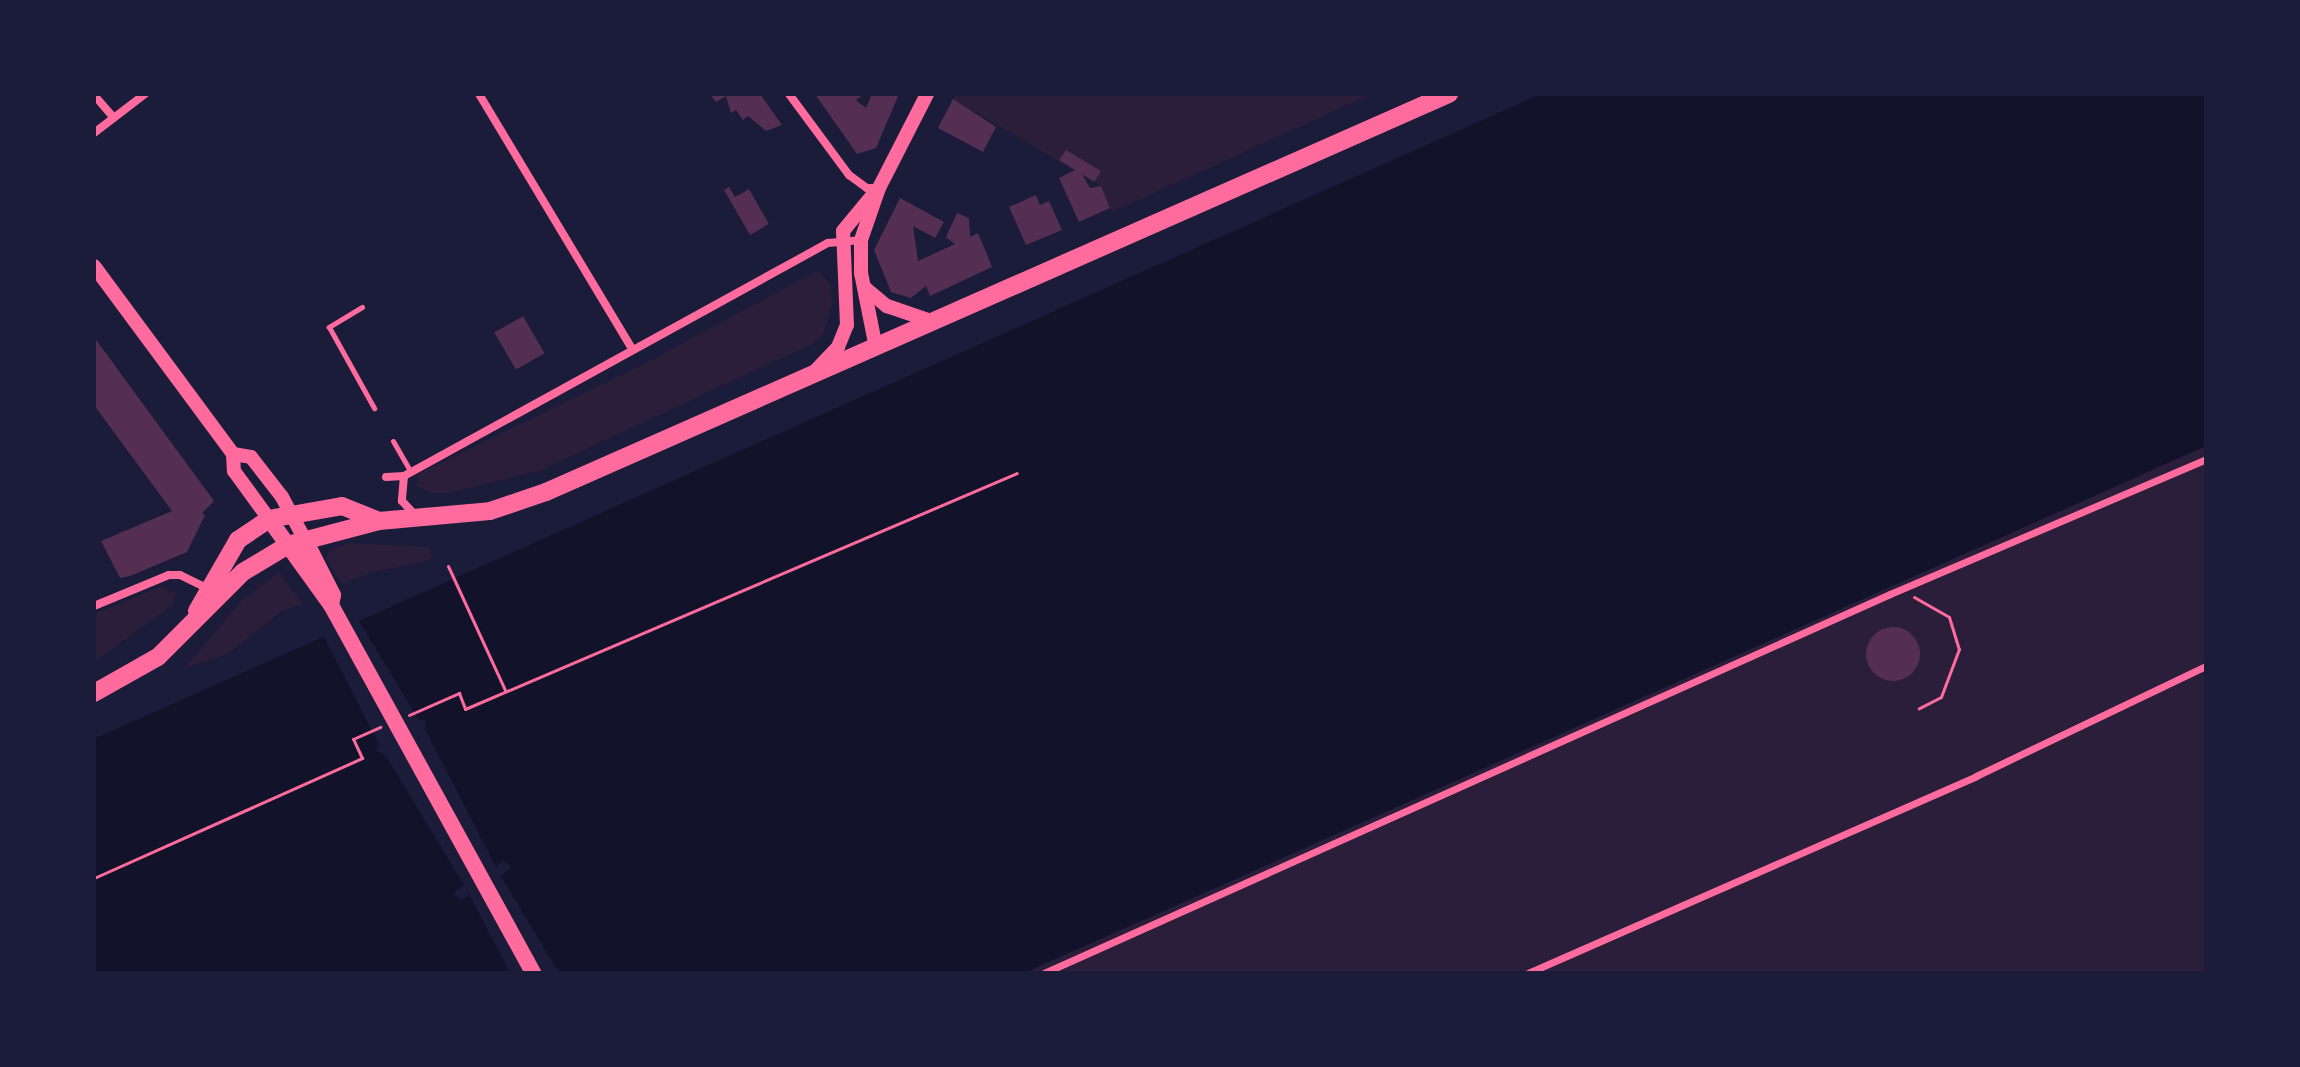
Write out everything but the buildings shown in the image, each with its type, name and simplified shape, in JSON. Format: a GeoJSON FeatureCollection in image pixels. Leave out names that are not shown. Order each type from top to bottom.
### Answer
{"type":"FeatureCollection","features":[{"type":"Feature","properties":{"kind":"highway"},"geometry":{"type":"LineString","coordinates":[[94,693],[158,657],[194,617],[243,572],[296,541],[379,521],[425,520],[490,511],[546,492],[936,323],[1441,96]]}},
{"type":"Feature","properties":{"kind":"highway"},"geometry":{"type":"LineString","coordinates":[[194,617],[207,588],[238,540],[269,519],[291,512],[342,506],[379,521]]}},
{"type":"Feature","properties":{"kind":"main road"},"geometry":{"type":"LineString","coordinates":[[876,348],[864,287],[861,240],[879,188],[927,94]]}},
{"type":"Feature","properties":{"kind":"main road"},"geometry":{"type":"LineString","coordinates":[[806,379],[838,347],[847,325],[841,238],[848,219],[879,188]]}},
{"type":"Feature","properties":{"kind":"main road"},"geometry":{"type":"LineString","coordinates":[[94,266],[233,454],[234,471],[269,519],[296,541]]}},
{"type":"Feature","properties":{"kind":"main road"},"geometry":{"type":"LineString","coordinates":[[864,287],[893,309],[936,323]]}},
{"type":"Feature","properties":{"kind":"main road"},"geometry":{"type":"LineString","coordinates":[[233,454],[251,457],[291,512],[296,541],[533,973]]}},
{"type":"Feature","properties":{"kind":"street"},"geometry":{"type":"LineString","coordinates":[[94,133],[145,94]]}},
{"type":"Feature","properties":{"kind":"street"},"geometry":{"type":"LineString","coordinates":[[479,94],[632,349]]}},
{"type":"Feature","properties":{"kind":"street"},"geometry":{"type":"LineString","coordinates":[[789,94],[849,175],[867,188],[879,188]]}},
{"type":"Feature","properties":{"kind":"street"},"geometry":{"type":"LineString","coordinates":[[94,95],[114,118]]}},
{"type":"Feature","properties":{"kind":"street"},"geometry":{"type":"LineString","coordinates":[[386,477],[408,474],[632,349],[841,238],[861,240]]}},
{"type":"Feature","properties":{"kind":"street"},"geometry":{"type":"LineString","coordinates":[[1044,973],[1890,594],[2206,459]]}},
{"type":"Feature","properties":{"kind":"street"},"geometry":{"type":"LineString","coordinates":[[408,474],[402,501],[425,520]]}},
{"type":"Feature","properties":{"kind":"street"},"geometry":{"type":"LineString","coordinates":[[94,606],[169,575],[180,575],[207,588]]}},
{"type":"Feature","properties":{"kind":"street"},"geometry":{"type":"LineString","coordinates":[[1528,973],[1976,776],[2206,666]]}},
{"type":"Feature","properties":{"kind":"lane"},"geometry":{"type":"LineString","coordinates":[[362,307],[329,327],[374,408]]}},
{"type":"Feature","properties":{"kind":"lane"},"geometry":{"type":"LineString","coordinates":[[393,441],[408,474]]}},
{"type":"Feature","properties":{"kind":"path"},"geometry":{"type":"LineString","coordinates":[[406,716],[459,693],[465,709],[1017,473]]}},
{"type":"Feature","properties":{"kind":"path"},"geometry":{"type":"LineString","coordinates":[[448,566],[505,691]]}},
{"type":"Feature","properties":{"kind":"path"},"geometry":{"type":"LineString","coordinates":[[1890,594],[1934,606],[1949,617],[1956,635],[1957,657],[1946,689],[1941,697],[1919,708]]}},
{"type":"Feature","properties":{"kind":"path"},"geometry":{"type":"LineString","coordinates":[[94,878],[362,758],[353,739],[393,722]]}},
{"type":"Feature","properties":{"kind":"shaded area"},"geometry":{"type":"Polygon","coordinates":[[[956,94],[1372,94],[1112,212],[1101,186],[953,99],[956,94]]]}},
{"type":"Feature","properties":{"kind":"shaded area"},"geometry":{"type":"Polygon","coordinates":[[[1541,94],[2206,94],[2206,446],[1024,973],[94,973],[94,739],[1541,94]]]}},
{"type":"Feature","properties":{"kind":"shaded area"},"geometry":{"type":"Polygon","coordinates":[[[818,270],[830,283],[832,304],[823,335],[812,344],[539,471],[450,493],[431,493],[417,486],[418,474],[653,359],[818,270]]]}},
{"type":"Feature","properties":{"kind":"shaded area"},"geometry":{"type":"Polygon","coordinates":[[[2206,446],[2206,973],[1024,973],[1192,899],[2206,446]]]}},
{"type":"Feature","properties":{"kind":"shaded area"},"geometry":{"type":"Polygon","coordinates":[[[349,543],[429,547],[432,555],[429,561],[372,572],[342,584],[326,558],[330,550],[349,543]]]}},
{"type":"Feature","properties":{"kind":"shaded area"},"geometry":{"type":"Polygon","coordinates":[[[279,572],[303,604],[282,611],[229,653],[184,669],[242,600],[279,572]]]}},
{"type":"Feature","properties":{"kind":"shaded area"},"geometry":{"type":"Polygon","coordinates":[[[161,586],[176,593],[173,605],[94,662],[94,614],[161,586]]]}},
{"type":"Feature","properties":{"kind":"pier"},"geometry":{"type":"Polygon","coordinates":[[[362,614],[359,621],[419,720],[425,720],[426,731],[496,867],[503,860],[511,867],[501,876],[559,973],[510,973],[469,894],[462,900],[453,893],[464,885],[386,756],[376,750],[379,744],[324,637],[316,636],[362,614]]]}}]}
